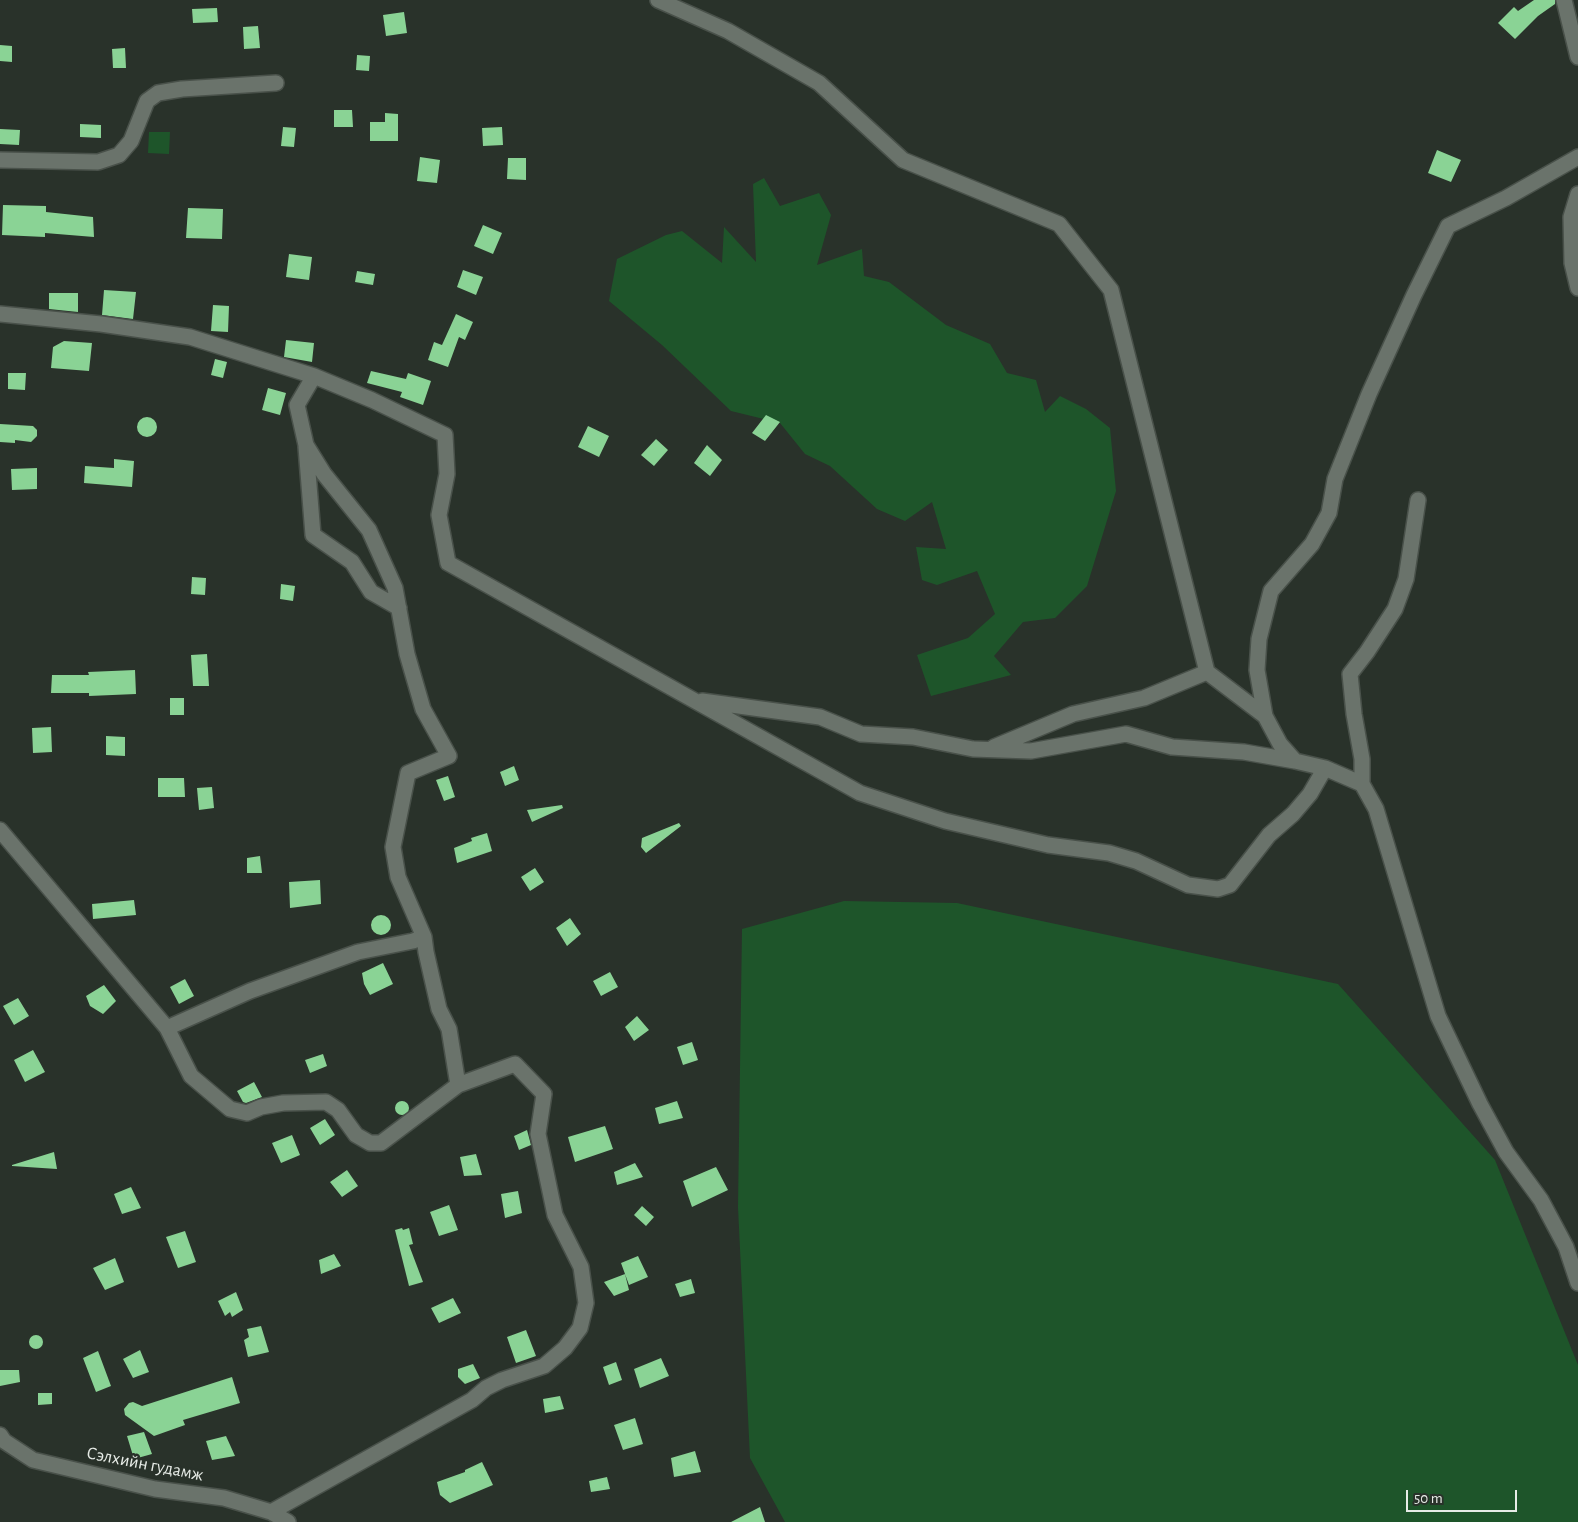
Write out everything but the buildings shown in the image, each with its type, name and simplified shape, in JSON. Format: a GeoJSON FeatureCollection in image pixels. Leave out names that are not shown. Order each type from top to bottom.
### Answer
{"type":"FeatureCollection","features":[{"type":"Feature","properties":{"kind":"street"},"geometry":{"type":"LineString","coordinates":[[658,0],[728,31],[820,83],[904,160],[1059,224],[1111,290],[1207,672],[1265,716]]}},
{"type":"Feature","properties":{"kind":"street"},"geometry":{"type":"LineString","coordinates":[[1564,0],[1578,56]]}},
{"type":"Feature","properties":{"kind":"street"},"geometry":{"type":"LineString","coordinates":[[1570,0],[1578,8]]}},
{"type":"Feature","properties":{"kind":"street"},"geometry":{"type":"LineString","coordinates":[[0,160],[98,162],[119,155],[131,141],[147,101],[158,92],[276,83]]}},
{"type":"Feature","properties":{"kind":"street"},"geometry":{"type":"LineString","coordinates":[[1295,761],[1280,744],[1265,716],[1257,670],[1259,639],[1271,591],[1312,544],[1329,513],[1335,479],[1369,394],[1414,294],[1448,226],[1506,198],[1578,157]]}},
{"type":"Feature","properties":{"kind":"street"},"geometry":{"type":"LineString","coordinates":[[1578,194],[1571,217],[1572,263],[1578,288]]}},
{"type":"Feature","properties":{"kind":"street"},"geometry":{"type":"LineString","coordinates":[[0,314],[101,324],[190,337],[314,376],[372,400],[445,435],[447,474],[439,515],[448,563],[860,793],[944,821],[1048,845],[1109,853],[1136,861],[1188,884],[1218,889],[1230,885],[1269,835],[1299,808],[1310,794],[1325,768]]}},
{"type":"Feature","properties":{"kind":"street"},"geometry":{"type":"LineString","coordinates":[[314,376],[297,405],[306,445],[313,535],[352,562],[371,592],[399,608]]}},
{"type":"Feature","properties":{"kind":"street"},"geometry":{"type":"LineString","coordinates":[[306,445],[324,474],[369,530],[395,588],[407,654],[422,709],[449,756],[408,773],[393,847],[398,877],[424,937],[439,1008],[449,1029],[458,1086]]}},
{"type":"Feature","properties":{"kind":"street"},"geometry":{"type":"LineString","coordinates":[[1418,500],[1406,579],[1395,609],[1350,674],[1354,714],[1362,759],[1362,784],[1376,809],[1438,1016],[1501,1144],[1541,1200],[1566,1246],[1578,1283]]}},
{"type":"Feature","properties":{"kind":"street"},"geometry":{"type":"LineString","coordinates":[[988,750],[1073,714],[1144,698],[1207,672]]}},
{"type":"Feature","properties":{"kind":"street"},"geometry":{"type":"LineString","coordinates":[[693,700],[820,717],[861,734],[913,738],[973,749],[1031,751],[1126,734],[1172,747],[1244,752],[1295,761],[1325,768],[1362,784]]}},
{"type":"Feature","properties":{"kind":"street"},"geometry":{"type":"LineString","coordinates":[[0,830],[167,1028],[191,1076],[230,1109],[247,1112],[283,1103],[326,1102],[338,1110],[356,1135],[370,1143],[381,1143],[458,1086],[515,1064],[544,1094],[538,1134],[555,1216],[581,1267],[586,1303],[580,1328],[565,1348],[544,1366],[494,1384],[472,1400],[271,1512]]}},
{"type":"Feature","properties":{"kind":"street"},"geometry":{"type":"LineString","coordinates":[[167,1028],[250,991],[358,952],[424,937]]}},
{"type":"Feature","properties":{"kind":"street","name":"Сэлхийн гудамж"},"geometry":{"type":"LineString","coordinates":[[0,1435],[4,1441],[33,1460],[156,1489],[224,1498],[271,1512],[288,1522]]}},
{"type":"Feature","properties":{"kind":"green space"},"geometry":{"type":"Polygon","coordinates":[[[149,132],[170,132],[169,154],[148,153],[149,132]]]}},
{"type":"Feature","properties":{"kind":"green space"},"geometry":{"type":"Polygon","coordinates":[[[764,178],[780,206],[819,193],[831,215],[817,265],[862,249],[864,276],[889,282],[946,325],[990,344],[1007,373],[1036,380],[1045,412],[1060,396],[1086,409],[1110,428],[1116,491],[1087,586],[1055,618],[1023,622],[994,656],[1011,675],[931,696],[917,655],[968,638],[995,614],[977,571],[937,585],[922,580],[916,547],[946,549],[932,502],[905,521],[877,509],[830,466],[805,454],[780,423],[731,411],[662,345],[609,301],[617,259],[666,235],[682,231],[722,263],[724,227],[756,262],[753,184],[764,178]]]}},
{"type":"Feature","properties":{"kind":"green space"},"geometry":{"type":"Polygon","coordinates":[[[844,901],[957,903],[1338,984],[1495,1160],[1578,1365],[1578,1522],[785,1522],[750,1458],[738,1207],[742,929],[844,901]]]}}]}
